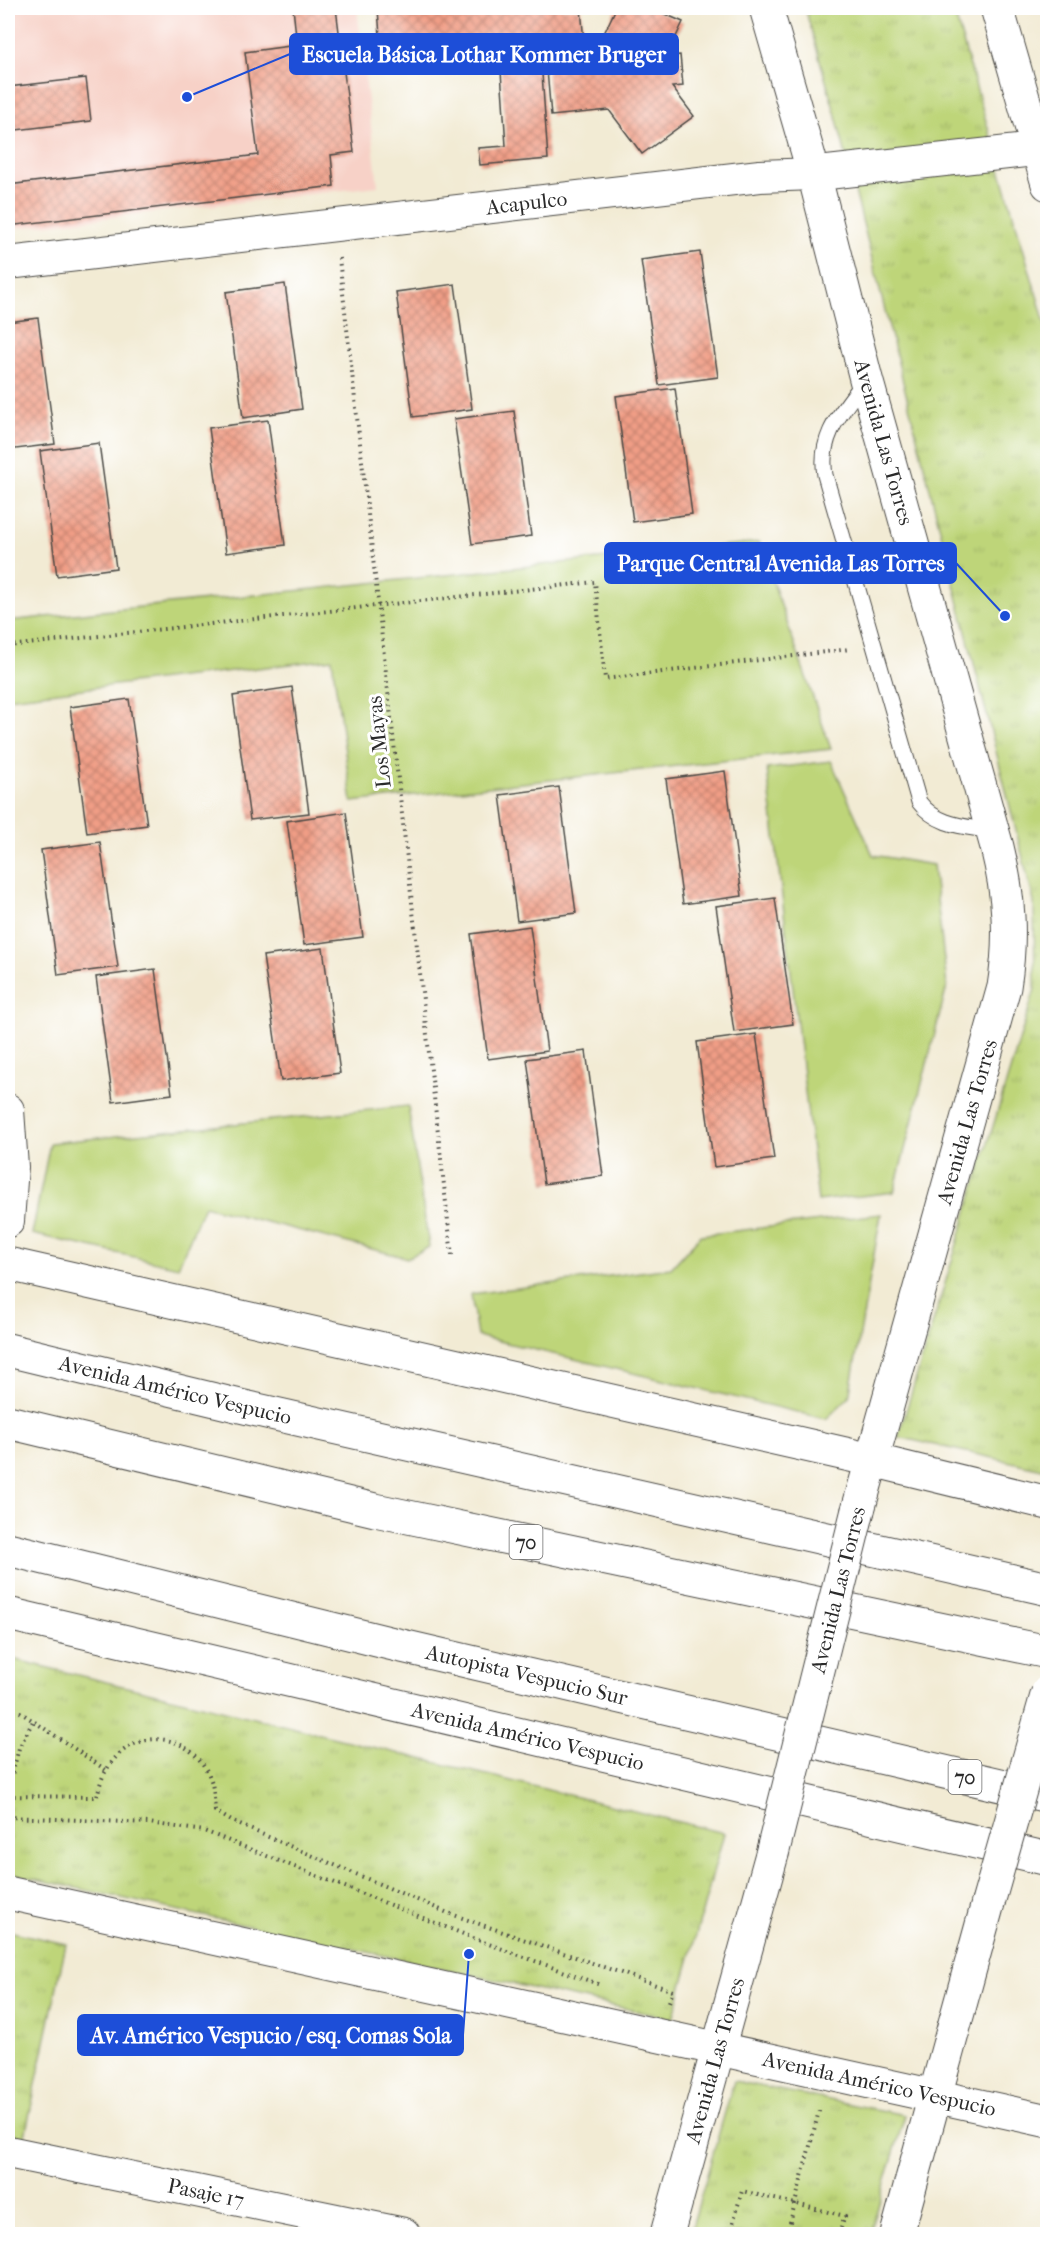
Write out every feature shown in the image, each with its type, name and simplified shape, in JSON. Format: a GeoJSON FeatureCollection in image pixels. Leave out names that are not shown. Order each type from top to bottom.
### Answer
{"type":"FeatureCollection","features":[{"type":"Feature","properties":{"kind":"main road","name":"Avenida Las Torres"},"geometry":{"type":"LineString","coordinates":[[667,2235],[772,1854],[858,1510],[1004,987],[1009,958],[1009,902],[1004,874],[866,379],[814,174],[765,8]]}},
{"type":"Feature","properties":{"kind":"main road"},"geometry":{"type":"LineString","coordinates":[[997,8],[1042,149],[1047,184]]}},
{"type":"Feature","properties":{"kind":"main road","name":"Acapulco"},"geometry":{"type":"LineString","coordinates":[[814,174],[1042,149]]}},
{"type":"Feature","properties":{"kind":"main road"},"geometry":{"type":"LineString","coordinates":[[8,1264],[872,1460],[1047,1503]]}},
{"type":"Feature","properties":{"kind":"main road","name":"Avenida Américo Vespucio"},"geometry":{"type":"LineString","coordinates":[[8,1350],[240,1406],[1047,1589]]}},
{"type":"Feature","properties":{"kind":"main road","name":"70"},"geometry":{"type":"LineString","coordinates":[[8,1422],[375,1510],[1047,1652]]}},
{"type":"Feature","properties":{"kind":"main road","name":"Autopista Vespucio Sur"},"geometry":{"type":"LineString","coordinates":[[8,1549],[389,1643],[1047,1796]]}},
{"type":"Feature","properties":{"kind":"main road","name":"Avenida Américo Vespucio"},"geometry":{"type":"LineString","coordinates":[[8,1614],[1047,1859]]}},
{"type":"Feature","properties":{"kind":"main road"},"geometry":{"type":"LineString","coordinates":[[897,2235],[1047,1692]]}},
{"type":"Feature","properties":{"kind":"main road","name":"Avenida Américo Vespucio"},"geometry":{"type":"LineString","coordinates":[[8,1893],[1047,2121]]}},
{"type":"Feature","properties":{"kind":"street","name":"Acapulco"},"geometry":{"type":"LineString","coordinates":[[8,263],[760,176],[814,174]]}},
{"type":"Feature","properties":{"kind":"street"},"geometry":{"type":"LineString","coordinates":[[8,1110],[12,1167],[8,1221]]}},
{"type":"Feature","properties":{"kind":"street","name":"Pasaje 17"},"geometry":{"type":"LineString","coordinates":[[8,2152],[404,2235]]}},
{"type":"Feature","properties":{"kind":"lane"},"geometry":{"type":"LineString","coordinates":[[866,379],[831,428],[823,450],[822,462],[873,647],[919,802],[926,812],[943,822],[992,831]]}},
{"type":"Feature","properties":{"kind":"path","name":"Los Mayas"},"geometry":{"type":"LineString","coordinates":[[336,225],[452,1256]]}},
{"type":"Feature","properties":{"kind":"path"},"geometry":{"type":"LineString","coordinates":[[8,646],[596,582],[605,679],[873,647]]}},
{"type":"Feature","properties":{"kind":"path"},"geometry":{"type":"LineString","coordinates":[[8,1709],[20,1712],[106,1770]]}},
{"type":"Feature","properties":{"kind":"path"},"geometry":{"type":"LineString","coordinates":[[8,1774],[12,1775],[19,1748],[33,1721]]}},
{"type":"Feature","properties":{"kind":"path"},"geometry":{"type":"LineString","coordinates":[[8,1796],[97,1797],[106,1770],[122,1752],[140,1740],[160,1738],[181,1743],[198,1756],[209,1775],[215,1811],[233,1822],[448,1913],[673,1991],[668,2006],[680,2020],[677,2040]]}},
{"type":"Feature","properties":{"kind":"path"},"geometry":{"type":"LineString","coordinates":[[8,1817],[138,1822],[204,1831],[607,1988]]}},
{"type":"Feature","properties":{"kind":"path"},"geometry":{"type":"LineString","coordinates":[[787,2235],[822,2100]]}},
{"type":"Feature","properties":{"kind":"path"},"geometry":{"type":"LineString","coordinates":[[730,2235],[742,2191],[845,2216],[839,2235]]}},
{"type":"Feature","properties":{"kind":"shaded area"},"geometry":{"type":"Polygon","coordinates":[[[8,8],[357,8],[378,186],[8,229],[8,8]]]}},
{"type":"Feature","properties":{"kind":"green space"},"geometry":{"type":"Polygon","coordinates":[[[805,8],[953,8],[1047,330],[1047,1470],[898,1437],[1035,989],[1034,902],[836,116],[805,8]]]}},
{"type":"Feature","properties":{"kind":"green space"},"geometry":{"type":"Polygon","coordinates":[[[759,542],[831,749],[352,802],[332,659],[8,698],[8,621],[759,542]]]}},
{"type":"Feature","properties":{"kind":"green space"},"geometry":{"type":"Polygon","coordinates":[[[831,761],[873,855],[933,865],[947,986],[894,1192],[818,1201],[767,769],[831,761]]]}},
{"type":"Feature","properties":{"kind":"green space"},"geometry":{"type":"Polygon","coordinates":[[[408,1106],[429,1247],[407,1258],[204,1206],[178,1267],[32,1234],[50,1143],[408,1106]]]}},
{"type":"Feature","properties":{"kind":"green space"},"geometry":{"type":"Polygon","coordinates":[[[881,1214],[849,1397],[826,1419],[477,1336],[471,1294],[671,1268],[701,1235],[881,1214]]]}},
{"type":"Feature","properties":{"kind":"green space"},"geometry":{"type":"Polygon","coordinates":[[[8,1658],[724,1833],[673,2019],[8,1873],[8,1658]]]}},
{"type":"Feature","properties":{"kind":"green space"},"geometry":{"type":"Polygon","coordinates":[[[8,1931],[66,1944],[24,2140],[8,2136],[8,1931]]]}},
{"type":"Feature","properties":{"kind":"green space"},"geometry":{"type":"Polygon","coordinates":[[[734,2081],[905,2115],[870,2234],[690,2234],[734,2081]]]}},
{"type":"Feature","properties":{"kind":"building"},"geometry":{"type":"Polygon","coordinates":[[[293,8],[336,8],[354,152],[331,155],[334,186],[8,226],[8,185],[258,155],[245,52],[297,45],[293,8]]]}},
{"type":"Feature","properties":{"kind":"building"},"geometry":{"type":"Polygon","coordinates":[[[581,8],[584,42],[540,45],[548,159],[480,165],[478,148],[506,146],[499,41],[381,49],[378,9],[581,8]]]}},
{"type":"Feature","properties":{"kind":"building"},"geometry":{"type":"Polygon","coordinates":[[[616,8],[651,8],[683,22],[667,56],[680,55],[683,86],[672,87],[694,116],[642,154],[609,110],[551,116],[545,47],[600,42],[616,8]]]}},
{"type":"Feature","properties":{"kind":"building"},"geometry":{"type":"Polygon","coordinates":[[[86,78],[91,121],[8,131],[8,87],[86,78]]]}},
{"type":"Feature","properties":{"kind":"building"},"geometry":{"type":"Polygon","coordinates":[[[700,252],[718,377],[659,385],[641,260],[700,252]]]}},
{"type":"Feature","properties":{"kind":"building"},"geometry":{"type":"Polygon","coordinates":[[[285,284],[302,409],[243,418],[226,292],[285,284]]]}},
{"type":"Feature","properties":{"kind":"building"},"geometry":{"type":"Polygon","coordinates":[[[455,284],[472,409],[413,417],[396,292],[455,284]]]}},
{"type":"Feature","properties":{"kind":"building"},"geometry":{"type":"Polygon","coordinates":[[[38,318],[55,444],[8,450],[8,322],[38,318]]]}},
{"type":"Feature","properties":{"kind":"building"},"geometry":{"type":"Polygon","coordinates":[[[675,388],[692,514],[633,522],[616,396],[675,388]]]}},
{"type":"Feature","properties":{"kind":"building"},"geometry":{"type":"Polygon","coordinates":[[[514,411],[531,536],[472,544],[454,419],[514,411]]]}},
{"type":"Feature","properties":{"kind":"building"},"geometry":{"type":"Polygon","coordinates":[[[268,420],[285,545],[226,553],[209,428],[268,420]]]}},
{"type":"Feature","properties":{"kind":"building"},"geometry":{"type":"Polygon","coordinates":[[[99,443],[116,568],[57,576],[40,451],[99,443]]]}},
{"type":"Feature","properties":{"kind":"building"},"geometry":{"type":"Polygon","coordinates":[[[292,687],[309,813],[250,820],[233,696],[292,687]]]}},
{"type":"Feature","properties":{"kind":"building"},"geometry":{"type":"Polygon","coordinates":[[[129,699],[147,825],[87,833],[70,707],[129,699]]]}},
{"type":"Feature","properties":{"kind":"building"},"geometry":{"type":"Polygon","coordinates":[[[725,771],[742,896],[683,904],[666,779],[725,771]]]}},
{"type":"Feature","properties":{"kind":"building"},"geometry":{"type":"Polygon","coordinates":[[[559,787],[576,913],[517,921],[500,795],[559,787]]]}},
{"type":"Feature","properties":{"kind":"building"},"geometry":{"type":"Polygon","coordinates":[[[346,812],[363,937],[304,945],[287,821],[346,812]]]}},
{"type":"Feature","properties":{"kind":"building"},"geometry":{"type":"Polygon","coordinates":[[[100,842],[118,967],[58,975],[41,850],[100,842]]]}},
{"type":"Feature","properties":{"kind":"building"},"geometry":{"type":"Polygon","coordinates":[[[775,898],[793,1024],[734,1032],[716,906],[775,898]]]}},
{"type":"Feature","properties":{"kind":"building"},"geometry":{"type":"Polygon","coordinates":[[[530,926],[547,1051],[488,1059],[471,934],[530,926]]]}},
{"type":"Feature","properties":{"kind":"building"},"geometry":{"type":"Polygon","coordinates":[[[323,948],[340,1073],[281,1081],[263,956],[323,948]]]}},
{"type":"Feature","properties":{"kind":"building"},"geometry":{"type":"Polygon","coordinates":[[[155,969],[172,1094],[113,1102],[96,977],[155,969]]]}},
{"type":"Feature","properties":{"kind":"building"},"geometry":{"type":"Polygon","coordinates":[[[756,1034],[774,1159],[714,1167],[697,1042],[756,1034]]]}},
{"type":"Feature","properties":{"kind":"building"},"geometry":{"type":"Polygon","coordinates":[[[586,1051],[603,1176],[544,1184],[527,1059],[586,1051]]]}},
{"type":"Feature","properties":{"kind":"place","name":"Escuela Básica Lothar Kommer Bruger"},"geometry":{"type":"Point","coordinates":[187,97]}},
{"type":"Feature","properties":{"kind":"place","name":"Parque Central Avenida Las Torres"},"geometry":{"type":"Point","coordinates":[1005,616]}},
{"type":"Feature","properties":{"kind":"place","name":"Av. Américo Vespucio / esq. Comas Sola"},"geometry":{"type":"Point","coordinates":[469,1954]}}]}
